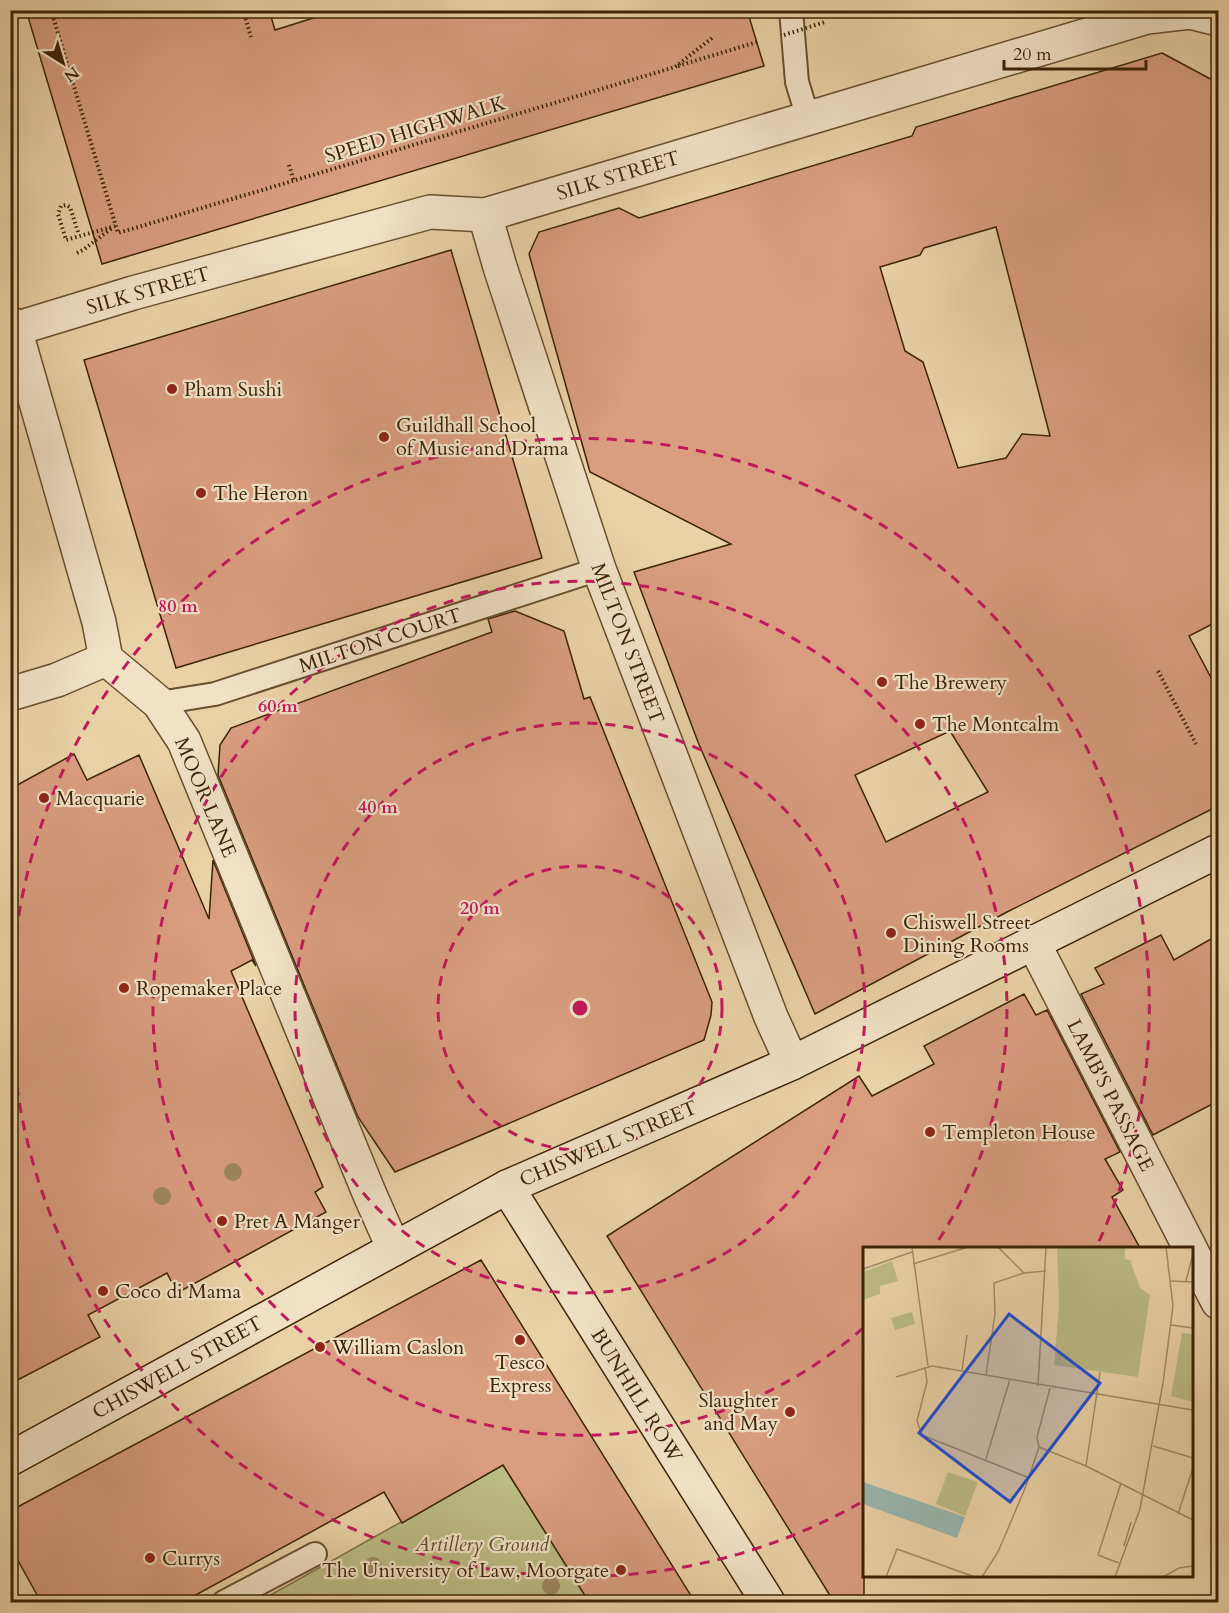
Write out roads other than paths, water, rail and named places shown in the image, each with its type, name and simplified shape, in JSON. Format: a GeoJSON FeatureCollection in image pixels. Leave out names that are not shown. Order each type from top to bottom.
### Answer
{"type":"FeatureCollection","features":[{"type":"Feature","properties":{"kind":"street","name":"SILK STREET"},"geometry":{"type":"LineString","coordinates":[[13,326],[430,212],[485,215],[1147,17],[1199,14]]}},
{"type":"Feature","properties":{"kind":"street","name":"MILTON STREET"},"geometry":{"type":"LineString","coordinates":[[485,215],[503,278],[598,569],[771,1017],[792,1063]]}},
{"type":"Feature","properties":{"kind":"street"},"geometry":{"type":"LineString","coordinates":[[10,694],[57,680],[106,659],[99,622],[13,326]]}},
{"type":"Feature","properties":{"kind":"street","name":"MOOR LANE"},"geometry":{"type":"LineString","coordinates":[[106,659],[159,703],[184,741],[394,1249]]}},
{"type":"Feature","properties":{"kind":"street","name":"CHISWELL STREET"},"geometry":{"type":"LineString","coordinates":[[10,1459],[507,1187],[792,1063],[1218,851]]}},
{"type":"Feature","properties":{"kind":"street","name":"LAMB'S PASSAGE"},"geometry":{"type":"LineString","coordinates":[[1033,942],[1189,1247]]}},
{"type":"Feature","properties":{"kind":"street","name":"BUNHILL ROW"},"geometry":{"type":"LineString","coordinates":[[507,1187],[768,1602]]}},
{"type":"Feature","properties":{"kind":"street","name":"LAMB'S PASSAGE"},"geometry":{"type":"LineString","coordinates":[[1193,1254],[1218,1302]]}},
{"type":"Feature","properties":{"kind":"lane"},"geometry":{"type":"LineString","coordinates":[[791,10],[797,82],[808,118]]}},
{"type":"Feature","properties":{"kind":"lane","name":"MILTON COURT"},"geometry":{"type":"LineString","coordinates":[[159,703],[215,694],[598,569]]}},
{"type":"Feature","properties":{"kind":"lane"},"geometry":{"type":"LineString","coordinates":[[224,1602],[315,1554]]}},
{"type":"Feature","properties":{"kind":"place","name":"Pham Sushi"},"geometry":{"type":"Point","coordinates":[172,389]}},
{"type":"Feature","properties":{"kind":"place","name":"Guildhall School of Music and Drama"},"geometry":{"type":"Point","coordinates":[384,437]}},
{"type":"Feature","properties":{"kind":"place","name":"The Heron"},"geometry":{"type":"Point","coordinates":[201,493]}},
{"type":"Feature","properties":{"kind":"place","name":"The Brewery"},"geometry":{"type":"Point","coordinates":[882,682]}},
{"type":"Feature","properties":{"kind":"place","name":"The Montcalm"},"geometry":{"type":"Point","coordinates":[920,724]}},
{"type":"Feature","properties":{"kind":"place","name":"Macquarie"},"geometry":{"type":"Point","coordinates":[44,798]}},
{"type":"Feature","properties":{"kind":"place","name":"Chiswell Street Dining Rooms"},"geometry":{"type":"Point","coordinates":[891,933]}},
{"type":"Feature","properties":{"kind":"place","name":"Ropemaker Place"},"geometry":{"type":"Point","coordinates":[124,988]}},
{"type":"Feature","properties":{"kind":"place","name":"Templeton House"},"geometry":{"type":"Point","coordinates":[930,1132]}},
{"type":"Feature","properties":{"kind":"place","name":"Pret A Manger"},"geometry":{"type":"Point","coordinates":[222,1221]}},
{"type":"Feature","properties":{"kind":"place","name":"Coco di Mama"},"geometry":{"type":"Point","coordinates":[103,1291]}},
{"type":"Feature","properties":{"kind":"place","name":"Tesco Express"},"geometry":{"type":"Point","coordinates":[520,1340]}},
{"type":"Feature","properties":{"kind":"place","name":"William Caslon"},"geometry":{"type":"Point","coordinates":[320,1347]}},
{"type":"Feature","properties":{"kind":"place","name":"Slaughter and May"},"geometry":{"type":"Point","coordinates":[790,1412]}},
{"type":"Feature","properties":{"kind":"place","name":"Currys"},"geometry":{"type":"Point","coordinates":[150,1558]}},
{"type":"Feature","properties":{"kind":"place","name":"The University of Law, Moorgate"},"geometry":{"type":"Point","coordinates":[621,1570]}},
{"type":"Feature","properties":{"kind":"park label","name":"Artillery Ground"},"geometry":{"type":"Point","coordinates":[482,1544]}}]}
